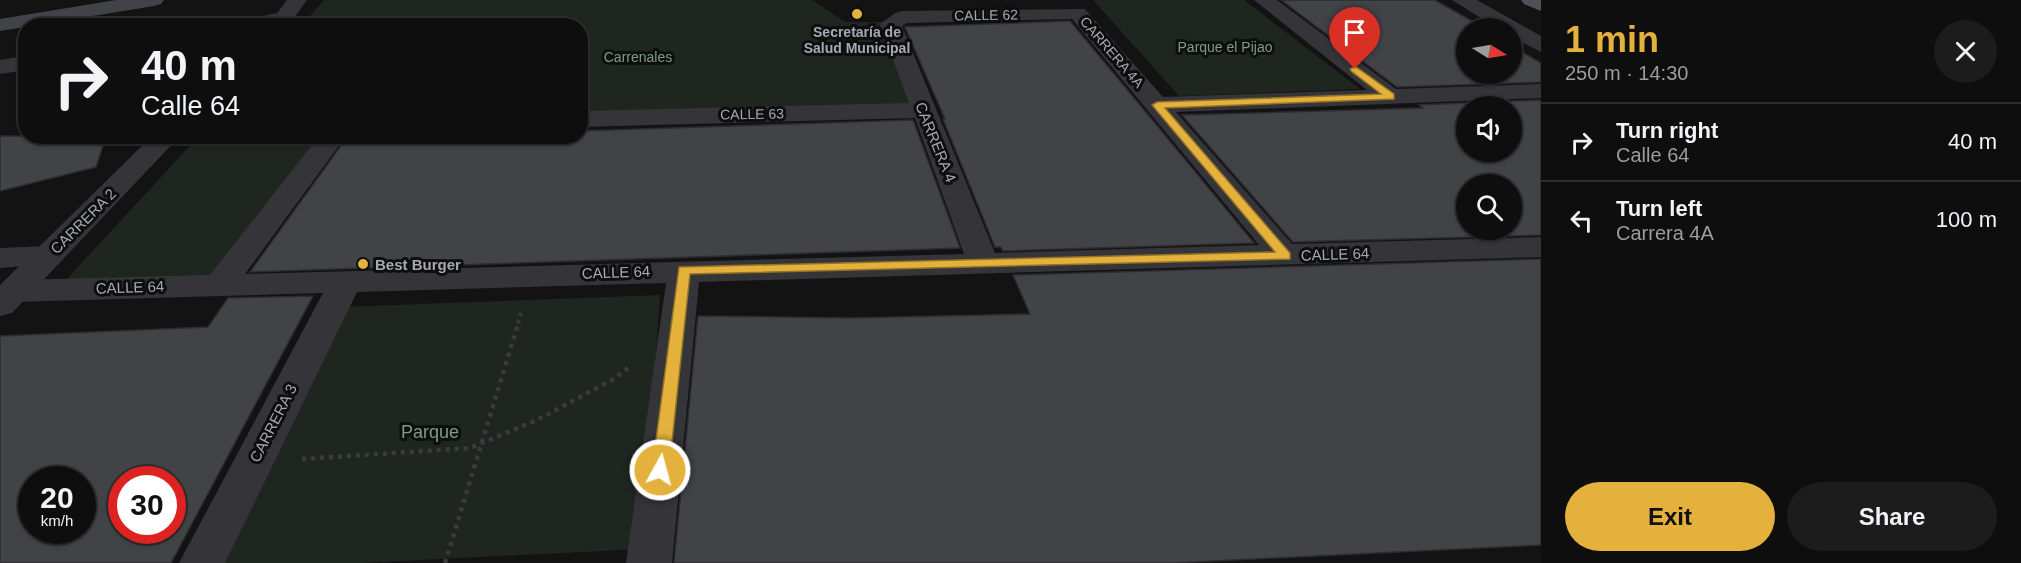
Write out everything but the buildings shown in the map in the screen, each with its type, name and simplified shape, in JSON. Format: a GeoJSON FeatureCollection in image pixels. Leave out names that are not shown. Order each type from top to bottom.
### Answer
{"type":"FeatureCollection","features":[{"type":"Feature","properties":{"kind":"main road"},"geometry":{"type":"LineString","coordinates":[[0,12],[76,0]]}},
{"type":"Feature","properties":{"kind":"main road"},"geometry":{"type":"LineString","coordinates":[[43,18],[154,0]]}},
{"type":"Feature","properties":{"kind":"main road"},"geometry":{"type":"LineString","coordinates":[[1531,0],[1541,5]]}},
{"type":"Feature","properties":{"kind":"main road"},"geometry":{"type":"LineString","coordinates":[[0,25],[18,22]]}},
{"type":"Feature","properties":{"kind":"street"},"geometry":{"type":"LineString","coordinates":[[284,18],[297,0]]}},
{"type":"Feature","properties":{"kind":"street"},"geometry":{"type":"LineString","coordinates":[[1264,0],[1391,96]]}},
{"type":"Feature","properties":{"kind":"street"},"geometry":{"type":"LineString","coordinates":[[1462,0],[1541,45]]}},
{"type":"Feature","properties":{"kind":"street","name":"CALLE 62"},"geometry":{"type":"LineString","coordinates":[[894,20],[1078,13]]}},
{"type":"Feature","properties":{"kind":"street","name":"CARRERA 4A"},"geometry":{"type":"LineString","coordinates":[[1078,13],[1285,256]]}},
{"type":"Feature","properties":{"kind":"street","name":"CARRERA 4"},"geometry":{"type":"LineString","coordinates":[[894,20],[891,24],[984,264]]}},
{"type":"Feature","properties":{"kind":"street"},"geometry":{"type":"LineString","coordinates":[[0,68],[18,65]]}},
{"type":"Feature","properties":{"kind":"street"},"geometry":{"type":"LineString","coordinates":[[1157,105],[1541,91]]}},
{"type":"Feature","properties":{"kind":"street","name":"CALLE 63"},"geometry":{"type":"LineString","coordinates":[[588,119],[923,110]]}},
{"type":"Feature","properties":{"kind":"street","name":"CARRERA 2"},"geometry":{"type":"LineString","coordinates":[[7,298],[159,144]]}},
{"type":"Feature","properties":{"kind":"street"},"geometry":{"type":"LineString","coordinates":[[220,284],[327,144]]}},
{"type":"Feature","properties":{"kind":"street","name":"CALLE 64"},"geometry":{"type":"LineString","coordinates":[[7,298],[220,284],[684,270],[1285,256],[1541,247]]}},
{"type":"Feature","properties":{"kind":"street"},"geometry":{"type":"LineString","coordinates":[[0,258],[48,256]]}},
{"type":"Feature","properties":{"kind":"street"},"geometry":{"type":"LineString","coordinates":[[649,563],[684,270]]}},
{"type":"Feature","properties":{"kind":"street","name":"CARRERA 3"},"geometry":{"type":"LineString","coordinates":[[202,563],[345,282]]}},
{"type":"Feature","properties":{"kind":"path"},"geometry":{"type":"LineString","coordinates":[[445,563],[533,275]]}},
{"type":"Feature","properties":{"kind":"path"},"geometry":{"type":"LineString","coordinates":[[253,462],[470,448],[537,420],[612,380],[677,332]]}},
{"type":"Feature","properties":{"kind":"green space","name":"Carrenales"},"geometry":{"type":"Polygon","coordinates":[[[324,0],[812,0],[845,22],[884,22],[913,108],[588,114],[588,18],[308,18],[324,0]]]}},
{"type":"Feature","properties":{"kind":"green space","name":"Parque el Pijao"},"geometry":{"type":"Polygon","coordinates":[[[1093,0],[1244,0],[1360,89],[1179,96],[1093,0]]]}},
{"type":"Feature","properties":{"kind":"green space"},"geometry":{"type":"Polygon","coordinates":[[[192,144],[316,144],[222,277],[65,281],[192,144]]]}},
{"type":"Feature","properties":{"kind":"green space","name":"Parque"},"geometry":{"type":"Polygon","coordinates":[[[660,295],[643,549],[361,563],[213,563],[340,307],[660,295]]]}},
{"type":"Feature","properties":{"kind":"place","name":"Secretaría de Salud Municipal"},"geometry":{"type":"Point","coordinates":[857,14]}},
{"type":"Feature","properties":{"kind":"place","name":"Best Burger"},"geometry":{"type":"Point","coordinates":[363,264]}},
{"type":"Feature","properties":{"kind":"route"},"geometry":{"type":"LineString","coordinates":[[660,470],[684,270],[1285,256],[1157,105],[1391,96],[1355,69]]}}]}
